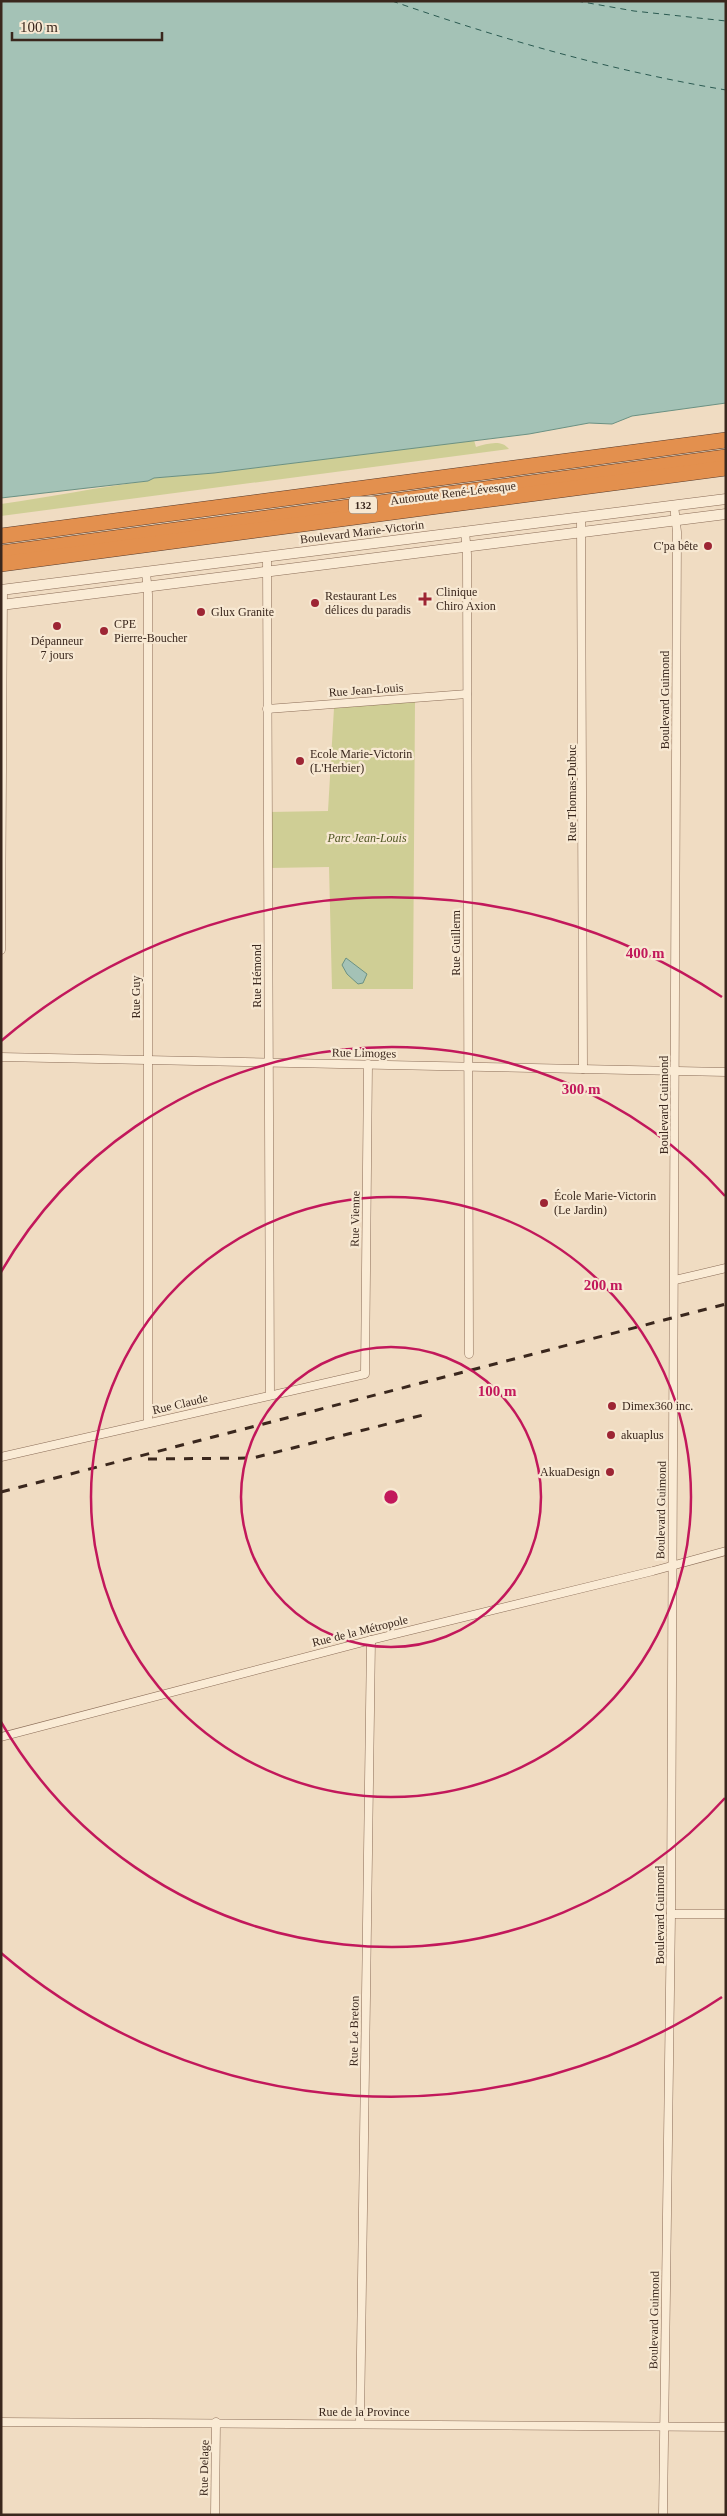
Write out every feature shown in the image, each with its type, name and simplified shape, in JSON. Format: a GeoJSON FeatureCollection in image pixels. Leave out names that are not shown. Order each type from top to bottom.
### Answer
{"type":"FeatureCollection","features":[{"type":"Feature","properties":{"kind":"highway","name":"Autoroute René-Lévesque"},"geometry":{"type":"LineString","coordinates":[[1,536],[726,440]]}},
{"type":"Feature","properties":{"kind":"highway","name":"Autoroute René-Lévesque"},"geometry":{"type":"LineString","coordinates":[[1,553],[726,457]]}},
{"type":"Feature","properties":{"kind":"highway"},"geometry":{"type":"LineString","coordinates":[[1,564],[726,468]]}},
{"type":"Feature","properties":{"kind":"highway"},"geometry":{"type":"LineString","coordinates":[[1,574],[726,478]]}},
{"type":"Feature","properties":{"kind":"street","name":"Boulevard Marie-Victorin"},"geometry":{"type":"LineString","coordinates":[[2,590],[726,499]]}},
{"type":"Feature","properties":{"kind":"street","name":"Boulevard Guimond"},"geometry":{"type":"LineString","coordinates":[[663,2515],[671,1914],[675,1280],[676,520],[674,505]]}},
{"type":"Feature","properties":{"kind":"street"},"geometry":{"type":"LineString","coordinates":[[3,605],[726,514]]}},
{"type":"Feature","properties":{"kind":"street","name":"Rue Thomas-Dubuc"},"geometry":{"type":"LineString","coordinates":[[581,517],[583,1069]]}},
{"type":"Feature","properties":{"kind":"street","name":"Rue Guillerm"},"geometry":{"type":"LineString","coordinates":[[465,532],[467,546],[469,1354]]}},
{"type":"Feature","properties":{"kind":"street","name":"Rue Hémond"},"geometry":{"type":"LineString","coordinates":[[267,557],[266,709],[270,1395]]}},
{"type":"Feature","properties":{"kind":"street","name":"Rue Guy"},"geometry":{"type":"LineString","coordinates":[[146,572],[148,586],[146,1060],[148,1423]]}},
{"type":"Feature","properties":{"kind":"street"},"geometry":{"type":"LineString","coordinates":[[1,950],[2,590]]}},
{"type":"Feature","properties":{"kind":"street","name":"Rue Jean-Louis"},"geometry":{"type":"LineString","coordinates":[[266,709],[467,694]]}},
{"type":"Feature","properties":{"kind":"street","name":"Rue Limoges"},"geometry":{"type":"LineString","coordinates":[[1,1057],[726,1072]]}},
{"type":"Feature","properties":{"kind":"street","name":"Rue Vienne"},"geometry":{"type":"LineString","coordinates":[[365,1374],[368,1064]]}},
{"type":"Feature","properties":{"kind":"street"},"geometry":{"type":"LineString","coordinates":[[675,1280],[726,1268]]}},
{"type":"Feature","properties":{"kind":"street","name":"Rue Claude"},"geometry":{"type":"LineString","coordinates":[[1,1457],[365,1374]]}},
{"type":"Feature","properties":{"kind":"street","name":"Rue de la Métropole"},"geometry":{"type":"LineString","coordinates":[[1,1737],[370,1640],[726,1551]]}},
{"type":"Feature","properties":{"kind":"street","name":"Rue Le Breton"},"geometry":{"type":"LineString","coordinates":[[360,2423],[370,1640]]}},
{"type":"Feature","properties":{"kind":"street"},"geometry":{"type":"LineString","coordinates":[[671,1914],[726,1914]]}},
{"type":"Feature","properties":{"kind":"street","name":"Rue de la Province"},"geometry":{"type":"LineString","coordinates":[[1,2422],[726,2427]]}},
{"type":"Feature","properties":{"kind":"street","name":"Rue Delage"},"geometry":{"type":"LineString","coordinates":[[215,2515],[216,2422]]}},
{"type":"Feature","properties":{"kind":"green space"},"geometry":{"type":"Polygon","coordinates":[[[474,440],[476,447],[498,443],[509,449],[1,516],[1,504],[148,481],[154,478],[214,473],[474,440]]]}},
{"type":"Feature","properties":{"kind":"green space","name":"Parc Jean-Louis"},"geometry":{"type":"Polygon","coordinates":[[[415,702],[413,989],[332,989],[329,867],[269,868],[269,812],[328,811],[334,708],[415,702]]]}},
{"type":"Feature","properties":{"kind":"shaded area"},"geometry":{"type":"Polygon","coordinates":[[[1,1],[726,1],[726,403],[632,416],[612,424],[589,423],[529,434],[1,498],[1,1]]]}},
{"type":"Feature","properties":{"kind":"shaded area"},"geometry":{"type":"Polygon","coordinates":[[[346,958],[367,974],[363,983],[358,984],[347,974],[342,965],[346,958]]]}},
{"type":"Feature","properties":{"kind":"ferry route"},"geometry":{"type":"LineString","coordinates":[[392,1],[475,29],[557,53],[640,73],[726,90]]}},
{"type":"Feature","properties":{"kind":"ferry route"},"geometry":{"type":"LineString","coordinates":[[577,1],[634,11],[726,21]]}},
{"type":"Feature","properties":{"kind":"railway"},"geometry":{"type":"LineString","coordinates":[[1,1492],[726,1304]]}},
{"type":"Feature","properties":{"kind":"railway"},"geometry":{"type":"LineString","coordinates":[[148,1459],[253,1458],[427,1414]]}},
{"type":"Feature","properties":{"kind":"place","name":"C'pa bête"},"geometry":{"type":"Point","coordinates":[708,546]}},
{"type":"Feature","properties":{"kind":"place","name":"Clinique Chiro Axion"},"geometry":{"type":"Point","coordinates":[425,599]}},
{"type":"Feature","properties":{"kind":"place","name":"Restaurant Les délices du paradis"},"geometry":{"type":"Point","coordinates":[315,603]}},
{"type":"Feature","properties":{"kind":"place","name":"Glux Granite"},"geometry":{"type":"Point","coordinates":[201,612]}},
{"type":"Feature","properties":{"kind":"place","name":"Dépanneur 7 jours"},"geometry":{"type":"Point","coordinates":[57,626]}},
{"type":"Feature","properties":{"kind":"place","name":"CPE Pierre-Boucher"},"geometry":{"type":"Point","coordinates":[104,631]}},
{"type":"Feature","properties":{"kind":"place","name":"Ecole Marie-Victorin (L'Herbier)"},"geometry":{"type":"Point","coordinates":[300,761]}},
{"type":"Feature","properties":{"kind":"place","name":"École Marie-Victorin (Le Jardin)"},"geometry":{"type":"Point","coordinates":[544,1203]}},
{"type":"Feature","properties":{"kind":"place","name":"Dimex360 inc."},"geometry":{"type":"Point","coordinates":[612,1406]}},
{"type":"Feature","properties":{"kind":"place","name":"akuaplus"},"geometry":{"type":"Point","coordinates":[611,1435]}},
{"type":"Feature","properties":{"kind":"place","name":"AkuaDesign"},"geometry":{"type":"Point","coordinates":[610,1472]}}]}
